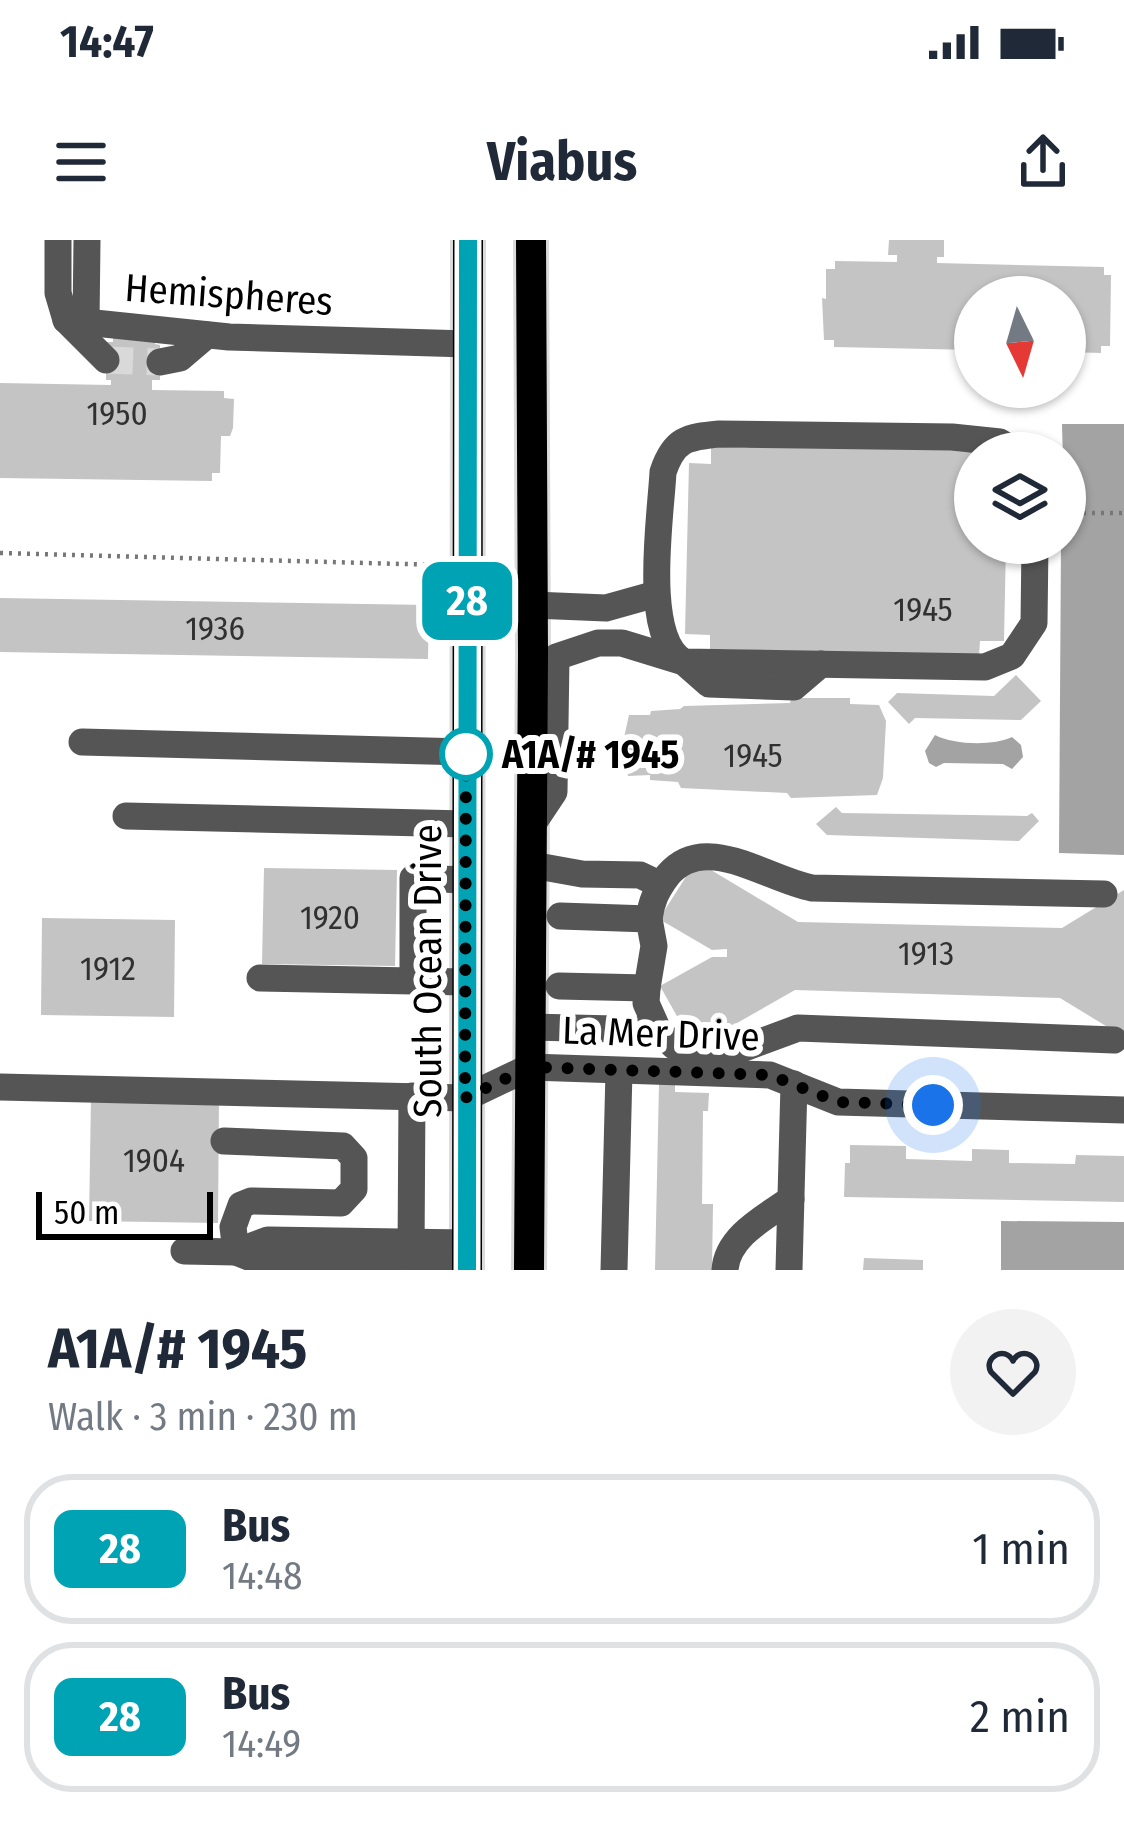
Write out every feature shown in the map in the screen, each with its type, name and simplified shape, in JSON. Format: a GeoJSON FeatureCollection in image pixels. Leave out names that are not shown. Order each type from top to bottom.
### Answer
{"type":"FeatureCollection","features":[{"type":"Feature","properties":{"kind":"main road","name":"South Ocean Drive"},"geometry":{"type":"LineString","coordinates":[[467,240],[467,1263]]}},
{"type":"Feature","properties":{"kind":"main road"},"geometry":{"type":"LineString","coordinates":[[529,1270],[531,240]]}},
{"type":"Feature","properties":{"kind":"street","name":"Hemispheres"},"geometry":{"type":"LineString","coordinates":[[58,240],[58,293],[76,322],[207,335],[468,344]]}},
{"type":"Feature","properties":{"kind":"street"},"geometry":{"type":"LineString","coordinates":[[88,240],[76,322],[106,360]]}},
{"type":"Feature","properties":{"kind":"street"},"geometry":{"type":"LineString","coordinates":[[160,362],[180,358],[207,335]]}},
{"type":"Feature","properties":{"kind":"street"},"geometry":{"type":"LineString","coordinates":[[684,662],[668,644],[656,594],[663,472],[669,455],[687,437],[954,437]]}},
{"type":"Feature","properties":{"kind":"street"},"geometry":{"type":"LineString","coordinates":[[532,825],[554,792],[556,656],[598,643],[622,643],[684,662],[985,668],[1012,656],[1034,622],[1035,564]]}},
{"type":"Feature","properties":{"kind":"street"},"geometry":{"type":"LineString","coordinates":[[533,605],[606,608],[656,594]]}},
{"type":"Feature","properties":{"kind":"street"},"geometry":{"type":"LineString","coordinates":[[82,742],[466,752]]}},
{"type":"Feature","properties":{"kind":"street"},"geometry":{"type":"LineString","coordinates":[[126,816],[466,824]]}},
{"type":"Feature","properties":{"kind":"street"},"geometry":{"type":"LineString","coordinates":[[1104,894],[812,888],[766,875],[736,860],[690,857],[661,885],[649,919],[654,946],[646,1003],[658,1030],[674,1046],[700,1055],[736,1051],[798,1028],[1114,1040]]}},
{"type":"Feature","properties":{"kind":"street"},"geometry":{"type":"LineString","coordinates":[[532,865],[582,874],[640,875],[661,885]]}},
{"type":"Feature","properties":{"kind":"street"},"geometry":{"type":"LineString","coordinates":[[413,981],[413,878],[466,880]]}},
{"type":"Feature","properties":{"kind":"street"},"geometry":{"type":"LineString","coordinates":[[560,916],[649,919]]}},
{"type":"Feature","properties":{"kind":"street"},"geometry":{"type":"LineString","coordinates":[[260,977],[465,982]]}},
{"type":"Feature","properties":{"kind":"street"},"geometry":{"type":"LineString","coordinates":[[560,986],[647,988]]}},
{"type":"Feature","properties":{"kind":"street"},"geometry":{"type":"LineString","coordinates":[[530,1027],[658,1030]]}},
{"type":"Feature","properties":{"kind":"street","name":"La Mer Drive"},"geometry":{"type":"LineString","coordinates":[[0,1087],[465,1098],[530,1067],[770,1075],[838,1102],[1124,1110]]}},
{"type":"Feature","properties":{"kind":"street"},"geometry":{"type":"LineString","coordinates":[[614,1270],[619,1071]]}},
{"type":"Feature","properties":{"kind":"street"},"geometry":{"type":"LineString","coordinates":[[789,1270],[794,1084]]}},
{"type":"Feature","properties":{"kind":"street"},"geometry":{"type":"LineString","coordinates":[[412,1096],[412,1270]]}},
{"type":"Feature","properties":{"kind":"street"},"geometry":{"type":"LineString","coordinates":[[224,1141],[343,1147],[355,1159],[354,1189],[341,1202],[251,1201],[241,1205],[233,1227],[236,1252]]}},
{"type":"Feature","properties":{"kind":"street"},"geometry":{"type":"LineString","coordinates":[[724,1270],[737,1240],[791,1198]]}},
{"type":"Feature","properties":{"kind":"street"},"geometry":{"type":"LineString","coordinates":[[236,1252],[268,1240],[412,1241],[467,1263]]}},
{"type":"Feature","properties":{"kind":"street"},"geometry":{"type":"LineString","coordinates":[[184,1251],[236,1252],[266,1264],[412,1270],[467,1263]]}},
{"type":"Feature","properties":{"kind":"path"},"geometry":{"type":"LineString","coordinates":[[1086,513],[1124,513]]}},
{"type":"Feature","properties":{"kind":"path"},"geometry":{"type":"LineString","coordinates":[[0,553],[452,565]]}},
{"type":"Feature","properties":{"kind":"shaded area"},"geometry":{"type":"Polygon","coordinates":[[[1062,424],[1124,424],[1124,855],[1059,853],[1061,564],[1086,564],[1086,432],[1062,432],[1062,424]]]}},
{"type":"Feature","properties":{"kind":"shaded area"},"geometry":{"type":"Polygon","coordinates":[[[935,735],[974,743],[1012,737],[1021,745],[1023,757],[1012,769],[1003,764],[944,763],[936,767],[925,751],[935,735]]]}},
{"type":"Feature","properties":{"kind":"shaded area"},"geometry":{"type":"Polygon","coordinates":[[[1001,1221],[1124,1222],[1124,1270],[1001,1270],[1001,1221]]]}},
{"type":"Feature","properties":{"kind":"building"},"geometry":{"type":"Polygon","coordinates":[[[889,240],[944,240],[944,257],[937,257],[937,263],[1104,267],[1104,275],[1111,275],[1110,346],[1101,346],[1101,353],[1086,353],[1086,276],[954,276],[954,350],[834,347],[834,340],[824,340],[826,269],[835,269],[835,261],[897,262],[897,255],[888,255],[889,240]]]}},
{"type":"Feature","properties":{"kind":"building"},"geometry":{"type":"Polygon","coordinates":[[[113,336],[155,336],[155,344],[160,345],[160,380],[152,380],[152,390],[224,391],[224,398],[234,399],[233,428],[230,436],[221,436],[220,473],[212,473],[212,481],[0,478],[0,383],[111,385],[106,380],[106,342],[113,342],[113,336]]]}},
{"type":"Feature","properties":{"kind":"building"},"geometry":{"type":"Polygon","coordinates":[[[746,441],[954,446],[954,564],[1006,564],[1004,641],[980,641],[979,655],[710,649],[710,635],[685,634],[689,463],[711,464],[711,447],[748,448],[746,441]]]}},
{"type":"Feature","properties":{"kind":"building"},"geometry":{"type":"Polygon","coordinates":[[[0,598],[429,605],[428,659],[0,652],[0,598]]]}},
{"type":"Feature","properties":{"kind":"building"},"geometry":{"type":"Polygon","coordinates":[[[1016,675],[1041,701],[1021,720],[915,718],[909,724],[888,702],[897,693],[994,696],[1016,675]]]}},
{"type":"Feature","properties":{"kind":"building"},"geometry":{"type":"Polygon","coordinates":[[[791,698],[850,698],[850,704],[879,705],[886,721],[883,778],[877,795],[791,798],[787,793],[681,788],[678,782],[650,780],[650,775],[628,776],[622,747],[629,715],[684,706],[790,703],[791,698]]]}},
{"type":"Feature","properties":{"kind":"building"},"geometry":{"type":"Polygon","coordinates":[[[836,807],[842,813],[1032,813],[1039,821],[1019,841],[827,835],[816,824],[836,807]]]}},
{"type":"Feature","properties":{"kind":"building"},"geometry":{"type":"Polygon","coordinates":[[[696,861],[798,922],[1062,928],[1124,890],[1124,1037],[1060,998],[795,990],[702,1043],[695,1030],[687,1034],[660,986],[712,957],[727,957],[727,949],[712,950],[659,919],[696,861]]]}},
{"type":"Feature","properties":{"kind":"building"},"geometry":{"type":"Polygon","coordinates":[[[264,868],[397,870],[395,966],[262,964],[264,868]]]}},
{"type":"Feature","properties":{"kind":"building"},"geometry":{"type":"Polygon","coordinates":[[[42,918],[175,920],[174,1017],[41,1015],[42,918]]]}},
{"type":"Feature","properties":{"kind":"building"},"geometry":{"type":"Polygon","coordinates":[[[659,1084],[675,1084],[675,1092],[709,1093],[708,1111],[703,1111],[702,1204],[713,1204],[712,1270],[655,1270],[659,1084]]]}},
{"type":"Feature","properties":{"kind":"building"},"geometry":{"type":"Polygon","coordinates":[[[91,1097],[219,1098],[218,1223],[89,1221],[91,1097]]]}},
{"type":"Feature","properties":{"kind":"building"},"geometry":{"type":"Polygon","coordinates":[[[850,1145],[906,1146],[906,1159],[972,1161],[972,1149],[1009,1150],[1009,1163],[1075,1164],[1076,1155],[1124,1156],[1124,1202],[844,1197],[850,1145]]]}},
{"type":"Feature","properties":{"kind":"building"},"geometry":{"type":"Polygon","coordinates":[[[864,1258],[923,1260],[923,1270],[863,1270],[864,1258]]]}},
{"type":"Feature","properties":{"kind":"tunnel"},"geometry":{"type":"LineString","coordinates":[[106,360],[160,362]]}},
{"type":"Feature","properties":{"kind":"bus line","name":"28"},"geometry":{"type":"LineString","coordinates":[[467,1270],[468,240]]}},
{"type":"Feature","properties":{"kind":"place","name":"A1A/# 1945"},"geometry":{"type":"Point","coordinates":[466,754]}},
{"type":"Feature","properties":{"kind":"route"},"geometry":{"type":"LineString","coordinates":[[466,754],[465,1098],[530,1067],[770,1075],[838,1102],[933,1105]]}}]}
